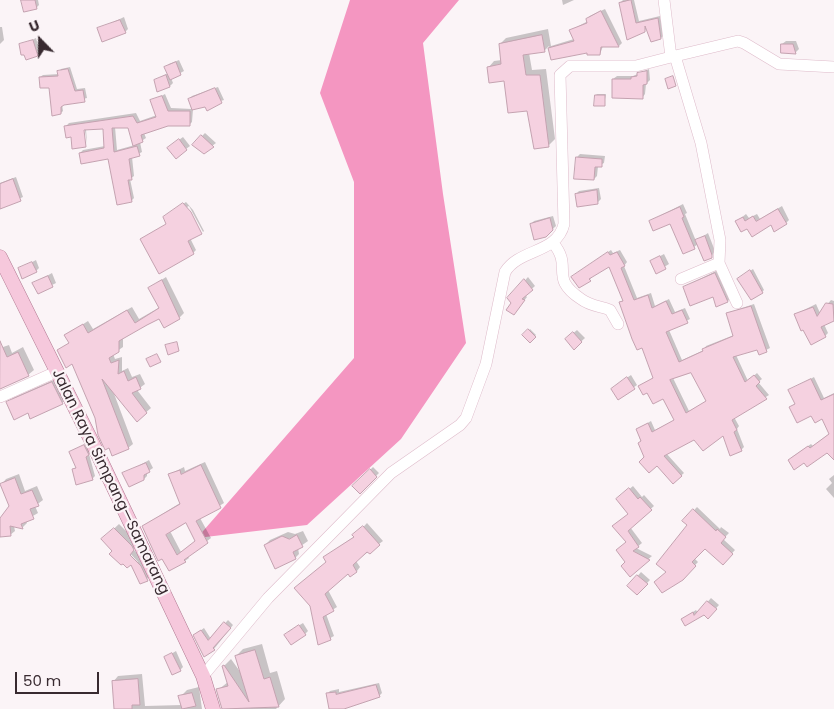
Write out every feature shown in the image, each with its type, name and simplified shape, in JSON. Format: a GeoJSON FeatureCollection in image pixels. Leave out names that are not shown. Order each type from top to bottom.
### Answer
{"type":"FeatureCollection","features":[{"type":"Feature","properties":{"kind":"main road","name":"Jalan Raya Simpang—Samarang"},"geometry":{"type":"LineString","coordinates":[[0,257],[98,454],[203,676],[213,709]]}},
{"type":"Feature","properties":{"kind":"street"},"geometry":{"type":"LineString","coordinates":[[664,0],[673,57],[701,143],[720,240],[719,263],[738,304]]}},
{"type":"Feature","properties":{"kind":"street"},"geometry":{"type":"LineString","coordinates":[[203,676],[268,598],[390,473],[466,418],[486,364],[506,272],[513,263],[553,243],[560,235],[564,224],[559,79],[562,72],[570,66],[636,66],[738,41],[779,64],[834,67]]}},
{"type":"Feature","properties":{"kind":"street"},"geometry":{"type":"LineString","coordinates":[[553,243],[562,259],[562,282],[567,289],[591,305],[610,310],[618,324]]}},
{"type":"Feature","properties":{"kind":"street"},"geometry":{"type":"LineString","coordinates":[[681,279],[719,263]]}},
{"type":"Feature","properties":{"kind":"street"},"geometry":{"type":"LineString","coordinates":[[0,397],[56,372]]}},
{"type":"Feature","properties":{"kind":"shaded area"},"geometry":{"type":"Polygon","coordinates":[[[350,0],[459,0],[423,43],[443,194],[466,343],[401,439],[307,525],[197,538],[354,358],[354,182],[320,93],[350,0]]]}},
{"type":"Feature","properties":{"kind":"building"},"geometry":{"type":"Polygon","coordinates":[[[21,0],[35,0],[37,9],[24,12],[21,0]]]}},
{"type":"Feature","properties":{"kind":"building"},"geometry":{"type":"Polygon","coordinates":[[[631,0],[636,23],[658,18],[661,39],[651,42],[645,26],[645,32],[627,40],[619,3],[631,0]]]}},
{"type":"Feature","properties":{"kind":"building"},"geometry":{"type":"Polygon","coordinates":[[[601,11],[619,47],[601,47],[600,55],[587,55],[587,53],[551,60],[548,48],[574,41],[569,30],[587,23],[586,19],[601,11]]]}},
{"type":"Feature","properties":{"kind":"building"},"geometry":{"type":"Polygon","coordinates":[[[120,20],[126,33],[102,42],[97,28],[120,20]]]}},
{"type":"Feature","properties":{"kind":"building"},"geometry":{"type":"Polygon","coordinates":[[[542,35],[545,52],[523,55],[526,75],[540,75],[549,147],[534,149],[527,111],[508,113],[504,81],[489,83],[487,67],[501,64],[499,44],[542,35]]]}},
{"type":"Feature","properties":{"kind":"building"},"geometry":{"type":"Polygon","coordinates":[[[33,40],[38,56],[26,60],[24,55],[21,55],[19,44],[33,40]]]}},
{"type":"Feature","properties":{"kind":"building"},"geometry":{"type":"Polygon","coordinates":[[[781,44],[793,44],[796,54],[781,53],[781,44]]]}},
{"type":"Feature","properties":{"kind":"building"},"geometry":{"type":"Polygon","coordinates":[[[176,62],[181,75],[170,80],[164,67],[176,62]]]}},
{"type":"Feature","properties":{"kind":"building"},"geometry":{"type":"Polygon","coordinates":[[[68,69],[75,91],[83,90],[85,102],[64,105],[61,107],[61,114],[52,116],[49,88],[40,88],[39,77],[58,76],[57,71],[68,69]]]}},
{"type":"Feature","properties":{"kind":"building"},"geometry":{"type":"Polygon","coordinates":[[[647,71],[647,84],[643,85],[643,99],[612,98],[612,79],[631,79],[631,77],[637,76],[637,73],[647,71]]]}},
{"type":"Feature","properties":{"kind":"building"},"geometry":{"type":"Polygon","coordinates":[[[166,75],[170,87],[157,92],[154,80],[166,75]]]}},
{"type":"Feature","properties":{"kind":"building"},"geometry":{"type":"Polygon","coordinates":[[[673,76],[676,86],[668,89],[665,79],[673,76]]]}},
{"type":"Feature","properties":{"kind":"building"},"geometry":{"type":"Polygon","coordinates":[[[215,88],[222,103],[207,111],[205,107],[192,110],[188,99],[215,88]]]}},
{"type":"Feature","properties":{"kind":"building"},"geometry":{"type":"Polygon","coordinates":[[[595,95],[605,95],[605,106],[594,106],[595,95]]]}},
{"type":"Feature","properties":{"kind":"building"},"geometry":{"type":"Polygon","coordinates":[[[162,96],[168,111],[190,111],[190,126],[168,126],[141,135],[143,142],[133,146],[128,128],[112,128],[114,152],[137,146],[140,156],[129,159],[132,180],[128,180],[132,202],[117,205],[108,159],[81,164],[79,153],[104,148],[103,129],[84,130],[86,147],[72,149],[71,137],[66,138],[64,126],[133,116],[137,123],[156,117],[150,100],[162,96]]]}},
{"type":"Feature","properties":{"kind":"building"},"geometry":{"type":"Polygon","coordinates":[[[201,135],[214,147],[204,154],[192,145],[201,135]]]}},
{"type":"Feature","properties":{"kind":"building"},"geometry":{"type":"Polygon","coordinates":[[[179,139],[187,150],[176,159],[167,148],[179,139]]]}},
{"type":"Feature","properties":{"kind":"building"},"geometry":{"type":"Polygon","coordinates":[[[576,157],[602,159],[602,167],[595,167],[594,180],[574,179],[576,157]]]}},
{"type":"Feature","properties":{"kind":"building"},"geometry":{"type":"Polygon","coordinates":[[[13,179],[21,201],[0,209],[0,184],[13,179]]]}},
{"type":"Feature","properties":{"kind":"building"},"geometry":{"type":"Polygon","coordinates":[[[597,190],[598,204],[577,207],[575,194],[597,190]]]}},
{"type":"Feature","properties":{"kind":"building"},"geometry":{"type":"Polygon","coordinates":[[[183,203],[191,212],[202,234],[188,241],[194,254],[159,274],[140,239],[166,224],[163,217],[183,203]]]}},
{"type":"Feature","properties":{"kind":"building"},"geometry":{"type":"Polygon","coordinates":[[[680,207],[684,217],[682,218],[695,249],[683,254],[670,224],[653,231],[649,221],[680,207]]]}},
{"type":"Feature","properties":{"kind":"building"},"geometry":{"type":"Polygon","coordinates":[[[778,209],[787,224],[774,232],[771,225],[752,237],[747,229],[741,232],[735,221],[743,217],[745,221],[753,216],[756,221],[778,209]]]}},
{"type":"Feature","properties":{"kind":"building"},"geometry":{"type":"Polygon","coordinates":[[[550,218],[553,230],[546,237],[534,240],[530,224],[550,218]]]}},
{"type":"Feature","properties":{"kind":"building"},"geometry":{"type":"Polygon","coordinates":[[[705,236],[712,258],[704,261],[695,240],[705,236]]]}},
{"type":"Feature","properties":{"kind":"building"},"geometry":{"type":"Polygon","coordinates":[[[608,252],[610,255],[617,252],[625,266],[621,268],[634,300],[648,295],[652,308],[666,301],[672,314],[682,310],[688,323],[666,332],[679,362],[703,351],[702,349],[733,336],[726,313],[751,306],[767,352],[759,355],[757,350],[733,357],[745,382],[754,375],[760,382],[756,386],[767,399],[732,420],[737,430],[734,432],[742,451],[730,456],[723,436],[703,451],[694,440],[664,456],[682,476],[673,484],[657,466],[649,473],[639,462],[644,457],[638,443],[641,441],[636,429],[648,423],[652,432],[674,420],[663,399],[653,404],[647,393],[643,395],[638,386],[653,378],[642,348],[637,350],[632,339],[619,302],[623,301],[609,267],[589,279],[591,281],[579,288],[571,277],[608,252]],[[691,373],[670,380],[686,413],[706,401],[691,373]]]}},
{"type":"Feature","properties":{"kind":"building"},"geometry":{"type":"Polygon","coordinates":[[[660,256],[666,269],[656,274],[650,261],[660,256]]]}},
{"type":"Feature","properties":{"kind":"building"},"geometry":{"type":"Polygon","coordinates":[[[32,262],[37,272],[22,279],[18,268],[32,262]]]}},
{"type":"Feature","properties":{"kind":"building"},"geometry":{"type":"Polygon","coordinates":[[[750,270],[763,293],[751,300],[737,279],[750,270]]]}},
{"type":"Feature","properties":{"kind":"building"},"geometry":{"type":"Polygon","coordinates":[[[715,273],[728,302],[716,307],[713,297],[690,306],[683,287],[715,273]]]}},
{"type":"Feature","properties":{"kind":"building"},"geometry":{"type":"Polygon","coordinates":[[[48,276],[53,287],[38,294],[32,283],[48,276]]]}},
{"type":"Feature","properties":{"kind":"building"},"geometry":{"type":"Polygon","coordinates":[[[524,279],[533,290],[522,299],[525,300],[514,315],[506,310],[511,303],[507,298],[524,279]]]}},
{"type":"Feature","properties":{"kind":"building"},"geometry":{"type":"Polygon","coordinates":[[[162,280],[180,319],[164,328],[159,319],[147,325],[119,341],[119,352],[109,358],[111,363],[119,360],[118,374],[124,371],[128,381],[136,377],[141,389],[132,393],[147,413],[137,422],[102,379],[129,449],[112,456],[109,448],[105,450],[98,435],[95,418],[72,364],[66,368],[57,350],[69,343],[64,335],[83,324],[88,333],[127,310],[135,323],[159,308],[148,288],[162,280]]]}},
{"type":"Feature","properties":{"kind":"building"},"geometry":{"type":"Polygon","coordinates":[[[826,303],[833,304],[834,321],[821,327],[826,337],[811,345],[803,330],[801,331],[794,314],[813,307],[817,316],[826,303]]]}},
{"type":"Feature","properties":{"kind":"building"},"geometry":{"type":"Polygon","coordinates":[[[528,329],[536,337],[530,343],[522,335],[528,329]]]}},
{"type":"Feature","properties":{"kind":"building"},"geometry":{"type":"Polygon","coordinates":[[[573,332],[582,342],[574,350],[565,339],[573,332]]]}},
{"type":"Feature","properties":{"kind":"building"},"geometry":{"type":"Polygon","coordinates":[[[0,341],[7,357],[18,352],[29,376],[0,389],[0,341]]]}},
{"type":"Feature","properties":{"kind":"building"},"geometry":{"type":"Polygon","coordinates":[[[177,342],[179,351],[168,355],[165,345],[177,342]]]}},
{"type":"Feature","properties":{"kind":"building"},"geometry":{"type":"Polygon","coordinates":[[[157,354],[161,362],[150,367],[146,359],[157,354]]]}},
{"type":"Feature","properties":{"kind":"building"},"geometry":{"type":"Polygon","coordinates":[[[627,377],[635,389],[618,400],[611,389],[627,377]]]}},
{"type":"Feature","properties":{"kind":"building"},"geometry":{"type":"Polygon","coordinates":[[[811,379],[821,400],[834,394],[834,460],[827,453],[807,467],[804,463],[794,470],[788,460],[808,446],[810,448],[829,434],[822,419],[815,423],[811,416],[797,423],[789,407],[795,404],[788,390],[811,379]]]}},
{"type":"Feature","properties":{"kind":"building"},"geometry":{"type":"Polygon","coordinates":[[[52,382],[63,404],[30,419],[28,413],[14,420],[6,402],[52,382]]]}},
{"type":"Feature","properties":{"kind":"building"},"geometry":{"type":"Polygon","coordinates":[[[84,445],[89,455],[86,457],[93,480],[76,485],[72,469],[76,468],[69,452],[84,445]]]}},
{"type":"Feature","properties":{"kind":"building"},"geometry":{"type":"Polygon","coordinates":[[[146,463],[150,472],[144,475],[144,480],[129,487],[122,473],[146,463]]]}},
{"type":"Feature","properties":{"kind":"building"},"geometry":{"type":"Polygon","coordinates":[[[201,465],[221,508],[196,521],[208,543],[184,560],[186,562],[169,571],[162,559],[158,561],[142,526],[180,504],[168,474],[180,470],[181,474],[201,465]],[[186,523],[166,535],[177,555],[195,541],[186,523]]]}},
{"type":"Feature","properties":{"kind":"building"},"geometry":{"type":"Polygon","coordinates":[[[370,469],[377,477],[360,494],[352,486],[370,469]]]}},
{"type":"Feature","properties":{"kind":"building"},"geometry":{"type":"Polygon","coordinates":[[[15,478],[21,494],[32,490],[39,506],[30,509],[34,519],[21,524],[23,529],[10,526],[11,536],[0,537],[0,518],[9,506],[0,484],[15,478]]]}},
{"type":"Feature","properties":{"kind":"building"},"geometry":{"type":"Polygon","coordinates":[[[629,488],[638,499],[640,497],[652,510],[628,531],[639,547],[633,551],[650,560],[630,577],[621,566],[625,562],[616,550],[626,542],[612,526],[628,514],[616,499],[629,488]]]}},
{"type":"Feature","properties":{"kind":"building"},"geometry":{"type":"Polygon","coordinates":[[[693,509],[716,531],[717,529],[726,537],[721,543],[733,554],[723,565],[705,549],[692,562],[696,566],[683,580],[662,593],[654,582],[666,572],[656,564],[687,525],[682,521],[693,509]]]}},
{"type":"Feature","properties":{"kind":"building"},"geometry":{"type":"Polygon","coordinates":[[[363,526],[380,545],[370,554],[367,552],[353,565],[357,572],[350,577],[348,574],[325,594],[334,611],[323,617],[331,640],[318,645],[310,606],[294,588],[326,562],[323,557],[354,537],[352,535],[363,526]]]}},
{"type":"Feature","properties":{"kind":"building"},"geometry":{"type":"Polygon","coordinates":[[[114,528],[132,546],[134,550],[130,555],[141,566],[148,581],[140,584],[131,565],[127,568],[123,564],[121,565],[109,554],[112,551],[101,539],[114,528]]]}},
{"type":"Feature","properties":{"kind":"building"},"geometry":{"type":"Polygon","coordinates":[[[297,535],[303,547],[293,552],[296,559],[275,569],[264,545],[282,536],[289,539],[297,535]]]}},
{"type":"Feature","properties":{"kind":"building"},"geometry":{"type":"Polygon","coordinates":[[[637,575],[648,584],[637,595],[627,586],[637,575]]]}},
{"type":"Feature","properties":{"kind":"building"},"geometry":{"type":"Polygon","coordinates":[[[707,601],[717,609],[708,619],[704,615],[685,626],[681,619],[693,612],[694,615],[707,601]]]}},
{"type":"Feature","properties":{"kind":"building"},"geometry":{"type":"Polygon","coordinates":[[[224,622],[231,628],[213,648],[215,650],[204,657],[193,635],[201,630],[208,640],[224,622]]]}},
{"type":"Feature","properties":{"kind":"building"},"geometry":{"type":"Polygon","coordinates":[[[299,625],[306,635],[291,645],[284,635],[299,625]]]}},
{"type":"Feature","properties":{"kind":"building"},"geometry":{"type":"Polygon","coordinates":[[[255,650],[264,679],[270,677],[279,707],[222,709],[216,689],[228,686],[222,666],[224,665],[249,702],[235,656],[255,650]]]}},
{"type":"Feature","properties":{"kind":"building"},"geometry":{"type":"Polygon","coordinates":[[[172,653],[181,671],[172,675],[164,657],[172,653]]]}},
{"type":"Feature","properties":{"kind":"building"},"geometry":{"type":"Polygon","coordinates":[[[138,679],[140,705],[132,705],[132,709],[114,709],[112,681],[138,679]]]}},
{"type":"Feature","properties":{"kind":"building"},"geometry":{"type":"Polygon","coordinates":[[[376,685],[380,697],[344,709],[329,709],[326,693],[336,692],[336,694],[376,685]]]}},
{"type":"Feature","properties":{"kind":"building"},"geometry":{"type":"Polygon","coordinates":[[[192,693],[196,706],[182,709],[178,696],[192,693]]]}}]}
